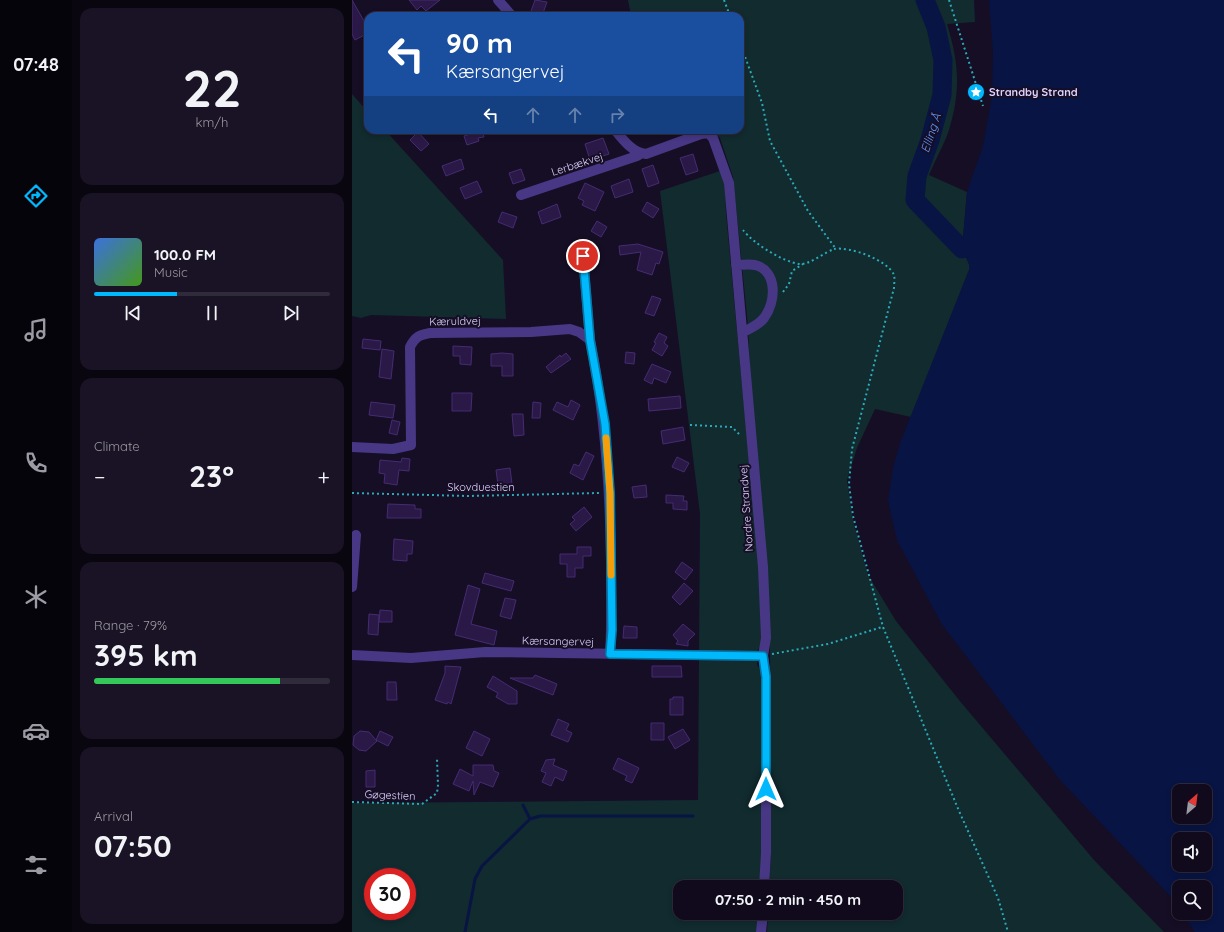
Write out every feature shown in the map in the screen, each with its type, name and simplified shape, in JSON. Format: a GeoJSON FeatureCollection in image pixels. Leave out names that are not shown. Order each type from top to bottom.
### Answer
{"type":"FeatureCollection","features":[{"type":"Feature","properties":{"kind":"street"},"geometry":{"type":"LineString","coordinates":[[498,0],[508,12]]}},
{"type":"Feature","properties":{"kind":"street"},"geometry":{"type":"LineString","coordinates":[[618,134],[627,144],[640,154]]}},
{"type":"Feature","properties":{"kind":"street","name":"Lerbækvej"},"geometry":{"type":"LineString","coordinates":[[521,195],[640,154],[646,154],[701,134],[708,134]]}},
{"type":"Feature","properties":{"kind":"street","name":"Nordre Strandvej"},"geometry":{"type":"LineString","coordinates":[[708,134],[713,138],[729,183],[753,446],[766,638],[763,656],[766,677],[766,853],[764,880]]}},
{"type":"Feature","properties":{"kind":"street"},"geometry":{"type":"LineString","coordinates":[[583,256],[590,340],[605,424],[610,493],[612,630],[610,654]]}},
{"type":"Feature","properties":{"kind":"street"},"geometry":{"type":"LineString","coordinates":[[736,264],[754,265],[763,269],[770,277],[774,286],[769,311],[755,326],[743,332]]}},
{"type":"Feature","properties":{"kind":"street","name":"Kæruldvej"},"geometry":{"type":"LineString","coordinates":[[352,447],[392,449],[411,445],[410,347],[414,339],[420,335],[430,333],[531,332],[570,329],[579,332],[590,340]]}},
{"type":"Feature","properties":{"kind":"street"},"geometry":{"type":"LineString","coordinates":[[352,587],[356,535]]}},
{"type":"Feature","properties":{"kind":"street","name":"Kærsangervej"},"geometry":{"type":"LineString","coordinates":[[352,655],[411,658],[485,652],[763,656]]}},
{"type":"Feature","properties":{"kind":"street"},"geometry":{"type":"LineString","coordinates":[[762,932],[763,920]]}},
{"type":"Feature","properties":{"kind":"path"},"geometry":{"type":"LineString","coordinates":[[724,0],[728,12]]}},
{"type":"Feature","properties":{"kind":"path"},"geometry":{"type":"LineString","coordinates":[[949,0],[983,106]]}},
{"type":"Feature","properties":{"kind":"path"},"geometry":{"type":"LineString","coordinates":[[744,54],[762,103],[770,141],[808,211],[836,249]]}},
{"type":"Feature","properties":{"kind":"path"},"geometry":{"type":"LineString","coordinates":[[732,216],[750,238],[784,260],[803,264]]}},
{"type":"Feature","properties":{"kind":"path"},"geometry":{"type":"LineString","coordinates":[[772,298],[780,295],[789,284],[792,271],[803,264],[836,249],[851,250],[871,257],[884,264],[894,275],[894,288],[852,449],[849,484],[853,516],[882,627],[959,811],[998,898],[1008,932]]}},
{"type":"Feature","properties":{"kind":"path"},"geometry":{"type":"LineString","coordinates":[[690,425],[732,427],[753,446]]}},
{"type":"Feature","properties":{"kind":"path","name":"Skovduestien"},"geometry":{"type":"LineString","coordinates":[[352,493],[468,496],[610,493]]}},
{"type":"Feature","properties":{"kind":"path"},"geometry":{"type":"LineString","coordinates":[[763,656],[828,644],[882,627]]}},
{"type":"Feature","properties":{"kind":"path","name":"Gøgestien"},"geometry":{"type":"LineString","coordinates":[[352,802],[422,804],[436,793],[438,785],[436,759]]}},
{"type":"Feature","properties":{"kind":"green space"},"geometry":{"type":"Polygon","coordinates":[[[628,0],[974,0],[975,22],[947,24],[956,64],[957,89],[953,116],[949,130],[929,175],[967,192],[962,249],[969,264],[969,270],[911,417],[875,409],[857,448],[847,480],[853,520],[868,575],[896,621],[959,700],[1094,860],[1164,932],[767,932],[768,920],[903,920],[903,880],[769,880],[771,853],[770,650],[766,562],[751,398],[748,326],[733,177],[720,138],[716,134],[744,134],[744,12],[630,12],[628,0]]]}},
{"type":"Feature","properties":{"kind":"green space"},"geometry":{"type":"Polygon","coordinates":[[[352,94],[364,108],[364,134],[389,134],[503,260],[506,319],[371,315],[361,318],[352,316],[352,94]]]}},
{"type":"Feature","properties":{"kind":"green space"},"geometry":{"type":"Polygon","coordinates":[[[720,171],[725,185],[726,213],[759,567],[762,645],[757,651],[757,665],[761,670],[763,852],[761,880],[673,880],[673,920],[759,920],[758,932],[352,932],[352,803],[698,800],[700,514],[660,191],[720,171]]]}},
{"type":"Feature","properties":{"kind":"shaded area"},"geometry":{"type":"Polygon","coordinates":[[[989,0],[1224,0],[1224,932],[1195,932],[1187,920],[1212,920],[1212,880],[1172,880],[1172,898],[1060,780],[941,623],[897,540],[888,501],[893,468],[900,443],[969,270],[969,264],[962,249],[967,192],[983,146],[992,96],[993,53],[989,0]]]}},
{"type":"Feature","properties":{"kind":"building"},"geometry":{"type":"Polygon","coordinates":[[[352,0],[364,21],[364,35],[355,40],[352,34],[352,0]]]}},
{"type":"Feature","properties":{"kind":"building"},"geometry":{"type":"Polygon","coordinates":[[[409,0],[440,0],[426,11],[421,6],[417,10],[409,0]]]}},
{"type":"Feature","properties":{"kind":"building"},"geometry":{"type":"Polygon","coordinates":[[[535,0],[547,2],[543,12],[531,12],[535,0]]]}},
{"type":"Feature","properties":{"kind":"building"},"geometry":{"type":"Polygon","coordinates":[[[416,134],[420,134],[429,144],[421,151],[410,140],[416,134]]]}},
{"type":"Feature","properties":{"kind":"building"},"geometry":{"type":"Polygon","coordinates":[[[471,134],[483,134],[484,137],[478,138],[479,141],[467,145],[464,136],[471,134]]]}},
{"type":"Feature","properties":{"kind":"building"},"geometry":{"type":"Polygon","coordinates":[[[603,138],[609,154],[590,160],[585,144],[603,138]]]}},
{"type":"Feature","properties":{"kind":"building"},"geometry":{"type":"Polygon","coordinates":[[[693,154],[698,171],[686,175],[680,158],[693,154]]]}},
{"type":"Feature","properties":{"kind":"building"},"geometry":{"type":"Polygon","coordinates":[[[461,159],[464,169],[446,176],[442,166],[461,159]]]}},
{"type":"Feature","properties":{"kind":"building"},"geometry":{"type":"Polygon","coordinates":[[[653,165],[659,183],[648,187],[642,169],[653,165]]]}},
{"type":"Feature","properties":{"kind":"building"},"geometry":{"type":"Polygon","coordinates":[[[521,169],[525,180],[513,184],[509,173],[521,169]]]}},
{"type":"Feature","properties":{"kind":"building"},"geometry":{"type":"Polygon","coordinates":[[[629,179],[633,192],[615,198],[611,186],[629,179]]]}},
{"type":"Feature","properties":{"kind":"building"},"geometry":{"type":"Polygon","coordinates":[[[477,181],[482,192],[465,199],[460,188],[477,181]]]}},
{"type":"Feature","properties":{"kind":"building"},"geometry":{"type":"Polygon","coordinates":[[[585,183],[604,192],[595,211],[582,205],[584,201],[578,198],[585,183]]]}},
{"type":"Feature","properties":{"kind":"building"},"geometry":{"type":"Polygon","coordinates":[[[647,202],[659,209],[653,218],[642,211],[647,202]]]}},
{"type":"Feature","properties":{"kind":"building"},"geometry":{"type":"Polygon","coordinates":[[[557,204],[561,217],[542,224],[538,212],[557,204]]]}},
{"type":"Feature","properties":{"kind":"building"},"geometry":{"type":"Polygon","coordinates":[[[502,212],[517,217],[513,228],[498,222],[502,212]]]}},
{"type":"Feature","properties":{"kind":"building"},"geometry":{"type":"Polygon","coordinates":[[[597,221],[607,227],[601,237],[591,231],[597,221]]]}},
{"type":"Feature","properties":{"kind":"building"},"geometry":{"type":"Polygon","coordinates":[[[638,244],[663,252],[659,264],[656,263],[652,275],[637,270],[641,252],[620,255],[619,246],[638,244]]]}},
{"type":"Feature","properties":{"kind":"building"},"geometry":{"type":"Polygon","coordinates":[[[652,296],[661,299],[654,316],[645,313],[652,296]]]}},
{"type":"Feature","properties":{"kind":"building"},"geometry":{"type":"Polygon","coordinates":[[[659,333],[667,337],[664,343],[668,346],[662,356],[652,350],[659,333]]]}},
{"type":"Feature","properties":{"kind":"building"},"geometry":{"type":"Polygon","coordinates":[[[363,339],[381,341],[380,350],[362,348],[363,339]]]}},
{"type":"Feature","properties":{"kind":"building"},"geometry":{"type":"Polygon","coordinates":[[[453,346],[472,347],[471,365],[460,364],[460,356],[453,356],[453,346]]]}},
{"type":"Feature","properties":{"kind":"building"},"geometry":{"type":"Polygon","coordinates":[[[382,349],[394,351],[391,379],[379,377],[382,349]]]}},
{"type":"Feature","properties":{"kind":"building"},"geometry":{"type":"Polygon","coordinates":[[[626,352],[635,353],[634,364],[625,363],[626,352]]]}},
{"type":"Feature","properties":{"kind":"building"},"geometry":{"type":"Polygon","coordinates":[[[566,353],[571,359],[551,373],[546,367],[560,355],[561,357],[566,353]]]}},
{"type":"Feature","properties":{"kind":"building"},"geometry":{"type":"Polygon","coordinates":[[[491,354],[513,354],[513,376],[502,376],[502,366],[491,366],[491,354]]]}},
{"type":"Feature","properties":{"kind":"building"},"geometry":{"type":"Polygon","coordinates":[[[652,364],[671,372],[666,383],[654,378],[652,384],[644,380],[652,364]]]}},
{"type":"Feature","properties":{"kind":"building"},"geometry":{"type":"Polygon","coordinates":[[[452,393],[472,393],[471,411],[452,411],[452,393]]]}},
{"type":"Feature","properties":{"kind":"building"},"geometry":{"type":"Polygon","coordinates":[[[680,396],[681,408],[649,411],[648,399],[680,396]]]}},
{"type":"Feature","properties":{"kind":"building"},"geometry":{"type":"Polygon","coordinates":[[[571,400],[580,405],[573,420],[553,410],[557,402],[568,407],[571,400]]]}},
{"type":"Feature","properties":{"kind":"building"},"geometry":{"type":"Polygon","coordinates":[[[371,402],[395,405],[393,418],[369,415],[371,402]]]}},
{"type":"Feature","properties":{"kind":"building"},"geometry":{"type":"Polygon","coordinates":[[[533,402],[541,403],[540,418],[532,418],[533,402]]]}},
{"type":"Feature","properties":{"kind":"building"},"geometry":{"type":"Polygon","coordinates":[[[512,414],[523,414],[524,435],[514,436],[512,414]]]}},
{"type":"Feature","properties":{"kind":"building"},"geometry":{"type":"Polygon","coordinates":[[[392,420],[400,422],[397,435],[389,433],[392,420]]]}},
{"type":"Feature","properties":{"kind":"building"},"geometry":{"type":"Polygon","coordinates":[[[683,427],[685,440],[663,444],[661,431],[683,427]]]}},
{"type":"Feature","properties":{"kind":"building"},"geometry":{"type":"Polygon","coordinates":[[[586,452],[594,456],[583,480],[570,473],[574,464],[579,466],[586,452]]]}},
{"type":"Feature","properties":{"kind":"building"},"geometry":{"type":"Polygon","coordinates":[[[677,457],[689,463],[684,472],[672,467],[677,457]]]}},
{"type":"Feature","properties":{"kind":"building"},"geometry":{"type":"Polygon","coordinates":[[[402,458],[410,459],[409,471],[399,470],[397,485],[384,483],[385,474],[379,473],[380,460],[401,462],[402,458]]]}},
{"type":"Feature","properties":{"kind":"building"},"geometry":{"type":"Polygon","coordinates":[[[510,468],[512,484],[498,485],[496,470],[510,468]]]}},
{"type":"Feature","properties":{"kind":"building"},"geometry":{"type":"Polygon","coordinates":[[[646,485],[647,497],[634,498],[632,487],[646,485]]]}},
{"type":"Feature","properties":{"kind":"building"},"geometry":{"type":"Polygon","coordinates":[[[666,495],[684,496],[683,501],[687,501],[687,510],[673,509],[673,503],[666,503],[666,495]]]}},
{"type":"Feature","properties":{"kind":"building"},"geometry":{"type":"Polygon","coordinates":[[[388,504],[415,505],[415,509],[421,509],[421,518],[387,518],[388,504]]]}},
{"type":"Feature","properties":{"kind":"building"},"geometry":{"type":"Polygon","coordinates":[[[584,507],[592,517],[576,531],[570,524],[575,520],[572,517],[584,507]]]}},
{"type":"Feature","properties":{"kind":"building"},"geometry":{"type":"Polygon","coordinates":[[[394,539],[413,541],[412,554],[407,554],[407,561],[393,560],[394,539]]]}},
{"type":"Feature","properties":{"kind":"building"},"geometry":{"type":"Polygon","coordinates":[[[577,547],[591,547],[591,556],[583,556],[583,568],[575,568],[575,577],[567,577],[567,564],[560,564],[560,554],[577,554],[577,547]]]}},
{"type":"Feature","properties":{"kind":"building"},"geometry":{"type":"Polygon","coordinates":[[[682,562],[693,570],[685,580],[675,572],[682,562]]]}},
{"type":"Feature","properties":{"kind":"building"},"geometry":{"type":"Polygon","coordinates":[[[485,573],[514,581],[511,591],[482,583],[485,573]]]}},
{"type":"Feature","properties":{"kind":"building"},"geometry":{"type":"Polygon","coordinates":[[[684,583],[693,591],[680,605],[672,597],[684,583]]]}},
{"type":"Feature","properties":{"kind":"building"},"geometry":{"type":"Polygon","coordinates":[[[468,585],[480,589],[471,624],[497,631],[494,645],[455,635],[468,585]]]}},
{"type":"Feature","properties":{"kind":"building"},"geometry":{"type":"Polygon","coordinates":[[[505,598],[516,600],[511,619],[500,616],[505,598]]]}},
{"type":"Feature","properties":{"kind":"building"},"geometry":{"type":"Polygon","coordinates":[[[380,610],[392,611],[392,622],[379,622],[380,610]]]}},
{"type":"Feature","properties":{"kind":"building"},"geometry":{"type":"Polygon","coordinates":[[[369,614],[379,615],[378,635],[368,634],[369,614]]]}},
{"type":"Feature","properties":{"kind":"building"},"geometry":{"type":"Polygon","coordinates":[[[683,624],[695,634],[688,641],[688,646],[676,644],[678,641],[673,635],[683,624]]]}},
{"type":"Feature","properties":{"kind":"building"},"geometry":{"type":"Polygon","coordinates":[[[624,626],[637,627],[637,638],[623,638],[624,626]]]}},
{"type":"Feature","properties":{"kind":"building"},"geometry":{"type":"Polygon","coordinates":[[[445,666],[461,667],[451,704],[448,702],[447,704],[435,700],[445,673],[445,666]]]}},
{"type":"Feature","properties":{"kind":"building"},"geometry":{"type":"Polygon","coordinates":[[[652,666],[681,666],[682,677],[652,677],[652,666]]]}},
{"type":"Feature","properties":{"kind":"building"},"geometry":{"type":"Polygon","coordinates":[[[535,675],[557,684],[553,695],[510,678],[533,678],[535,675]]]}},
{"type":"Feature","properties":{"kind":"building"},"geometry":{"type":"Polygon","coordinates":[[[493,676],[517,691],[517,704],[508,704],[496,697],[498,693],[487,687],[493,676]]]}},
{"type":"Feature","properties":{"kind":"building"},"geometry":{"type":"Polygon","coordinates":[[[387,682],[396,682],[397,700],[387,700],[387,682]]]}},
{"type":"Feature","properties":{"kind":"building"},"geometry":{"type":"Polygon","coordinates":[[[673,697],[683,697],[683,715],[670,715],[670,699],[673,699],[673,697]]]}},
{"type":"Feature","properties":{"kind":"building"},"geometry":{"type":"Polygon","coordinates":[[[558,719],[569,724],[566,730],[572,733],[568,742],[551,735],[558,719]]]}},
{"type":"Feature","properties":{"kind":"building"},"geometry":{"type":"Polygon","coordinates":[[[651,723],[664,723],[664,740],[651,740],[651,723]]]}},
{"type":"Feature","properties":{"kind":"building"},"geometry":{"type":"Polygon","coordinates":[[[683,729],[690,740],[675,749],[668,737],[683,729]]]}},
{"type":"Feature","properties":{"kind":"building"},"geometry":{"type":"Polygon","coordinates":[[[360,731],[369,732],[377,741],[366,751],[359,750],[353,745],[354,736],[360,731]]]}},
{"type":"Feature","properties":{"kind":"building"},"geometry":{"type":"Polygon","coordinates":[[[380,731],[393,737],[388,746],[376,740],[380,731]]]}},
{"type":"Feature","properties":{"kind":"building"},"geometry":{"type":"Polygon","coordinates":[[[474,731],[490,739],[482,756],[466,748],[474,731]]]}},
{"type":"Feature","properties":{"kind":"building"},"geometry":{"type":"Polygon","coordinates":[[[618,758],[639,768],[632,783],[625,780],[627,776],[613,769],[618,758]]]}},
{"type":"Feature","properties":{"kind":"building"},"geometry":{"type":"Polygon","coordinates":[[[555,759],[553,765],[567,771],[563,781],[555,777],[551,786],[542,782],[546,773],[541,771],[546,760],[555,759]]]}},
{"type":"Feature","properties":{"kind":"building"},"geometry":{"type":"Polygon","coordinates":[[[473,765],[493,765],[494,771],[499,773],[493,787],[480,782],[474,795],[473,781],[469,791],[453,784],[460,769],[473,776],[473,765]]]}},
{"type":"Feature","properties":{"kind":"building"},"geometry":{"type":"Polygon","coordinates":[[[375,770],[375,787],[366,787],[366,771],[375,770]]]}},
{"type":"Feature","properties":{"kind":"waterway","name":"Elling Å"},"geometry":{"type":"LineString","coordinates":[[925,0],[936,27],[943,60],[942,95],[930,140],[917,176],[915,200],[962,249]]}},
{"type":"Feature","properties":{"kind":"waterway"},"geometry":{"type":"LineString","coordinates":[[523,805],[530,819]]}},
{"type":"Feature","properties":{"kind":"waterway"},"geometry":{"type":"LineString","coordinates":[[465,932],[475,879],[482,866],[530,819],[540,816],[693,816]]}},
{"type":"Feature","properties":{"kind":"slow traffic"},"geometry":{"type":"LineString","coordinates":[[606,438],[610,493],[611,575]]}},
{"type":"Feature","properties":{"kind":"place","name":"Strandby Strand"},"geometry":{"type":"Point","coordinates":[976,92]}},
{"type":"Feature","properties":{"kind":"route"},"geometry":{"type":"LineString","coordinates":[[583,256],[590,340],[605,424],[610,493],[612,630],[610,654],[763,656],[766,677],[766,789]]}}]}
